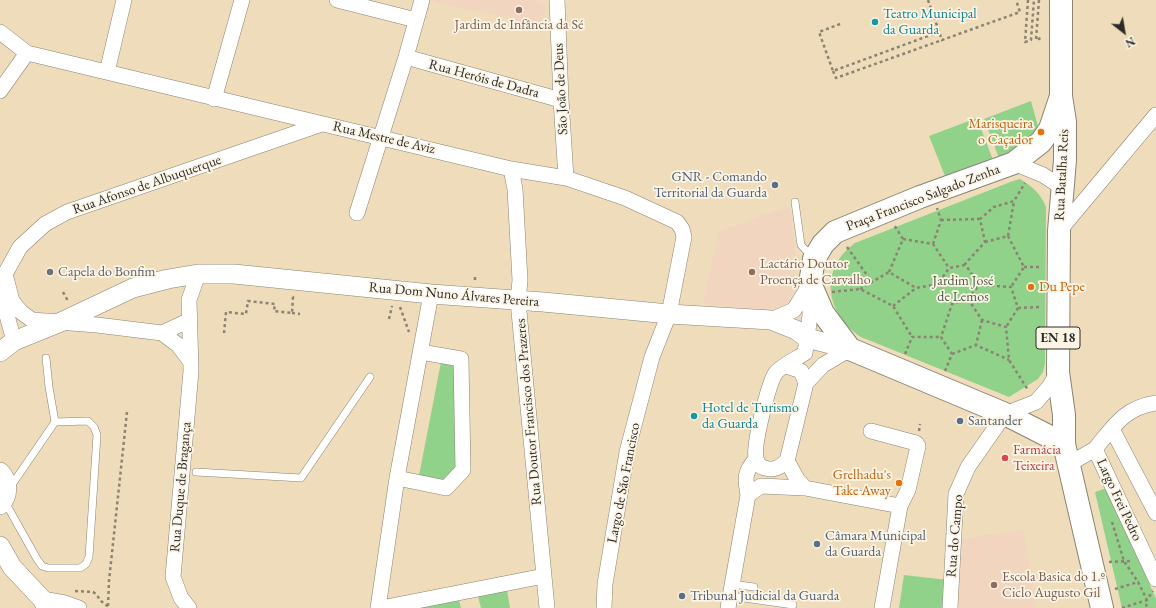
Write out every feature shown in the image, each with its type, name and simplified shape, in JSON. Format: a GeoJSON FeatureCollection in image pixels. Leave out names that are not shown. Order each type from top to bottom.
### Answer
{"type":"FeatureCollection","features":[{"type":"Feature","properties":{"kind":"main road","name":"Rua Batalha Reis"},"geometry":{"type":"LineString","coordinates":[[1059,231],[1065,160],[1065,122],[1061,96],[1061,0]]}},
{"type":"Feature","properties":{"kind":"main road","name":"Rua Batalha Reis"},"geometry":{"type":"LineString","coordinates":[[1014,163],[1041,142],[1050,129],[1061,96]]}},
{"type":"Feature","properties":{"kind":"main road","name":"Praça Francisco Salgado Zenha"},"geometry":{"type":"LineString","coordinates":[[810,283],[814,260],[823,244],[835,232],[931,193],[1014,163]]}},
{"type":"Feature","properties":{"kind":"main road","name":"EN 18"},"geometry":{"type":"LineString","coordinates":[[1059,231],[1058,372],[1064,414],[1067,454],[1100,600]]}},
{"type":"Feature","properties":{"kind":"main road"},"geometry":{"type":"LineString","coordinates":[[810,283],[823,313],[850,349],[1004,414],[1067,454]]}},
{"type":"Feature","properties":{"kind":"street"},"geometry":{"type":"LineString","coordinates":[[107,72],[124,0]]}},
{"type":"Feature","properties":{"kind":"street"},"geometry":{"type":"LineString","coordinates":[[214,99],[242,0]]}},
{"type":"Feature","properties":{"kind":"street"},"geometry":{"type":"LineString","coordinates":[[338,0],[416,20]]}},
{"type":"Feature","properties":{"kind":"street"},"geometry":{"type":"LineString","coordinates":[[356,213],[406,58],[422,0]]}},
{"type":"Feature","properties":{"kind":"street","name":"São João de Deus"},"geometry":{"type":"LineString","coordinates":[[557,0],[560,100],[566,178]]}},
{"type":"Feature","properties":{"kind":"street","name":"Rua Mestre de Aviz"},"geometry":{"type":"LineString","coordinates":[[0,32],[27,53],[511,169],[566,178],[625,198],[677,222],[682,229],[684,237],[669,314]]}},
{"type":"Feature","properties":{"kind":"street"},"geometry":{"type":"LineString","coordinates":[[0,91],[27,53]]}},
{"type":"Feature","properties":{"kind":"street","name":"Rua Heróis de Dadra"},"geometry":{"type":"LineString","coordinates":[[406,58],[560,100]]}},
{"type":"Feature","properties":{"kind":"street"},"geometry":{"type":"LineString","coordinates":[[1059,231],[1156,115]]}},
{"type":"Feature","properties":{"kind":"street","name":"Rua Afonso de Albuquerque"},"geometry":{"type":"LineString","coordinates":[[3,279],[20,247],[45,224],[67,212],[322,124]]}},
{"type":"Feature","properties":{"kind":"street","name":"Praça Francisco Salgado Zenha"},"geometry":{"type":"LineString","coordinates":[[1014,163],[1043,176],[1063,188]]}},
{"type":"Feature","properties":{"kind":"street","name":"Rua Doutor Francisco dos Prazeres"},"geometry":{"type":"LineString","coordinates":[[511,169],[515,189],[520,280],[518,301],[546,608]]}},
{"type":"Feature","properties":{"kind":"street","name":"Rua Dom Nuno Álvares Pereira"},"geometry":{"type":"LineString","coordinates":[[0,290],[7,346],[133,288],[168,279],[198,274],[234,274],[431,294],[669,314],[771,320],[796,330],[807,338],[850,349]]}},
{"type":"Feature","properties":{"kind":"street","name":"Rua Duque de Bragança"},"geometry":{"type":"LineString","coordinates":[[189,608],[181,598],[173,577],[191,371],[189,300],[198,274]]}},
{"type":"Feature","properties":{"kind":"street","name":"Rua Dom Nuno Álvares Pereira"},"geometry":{"type":"LineString","coordinates":[[3,279],[12,301],[21,312],[32,320],[61,322]]}},
{"type":"Feature","properties":{"kind":"street","name":"Praça Francisco Salgado Zenha"},"geometry":{"type":"LineString","coordinates":[[771,320],[794,310],[810,283]]}},
{"type":"Feature","properties":{"kind":"street","name":"Praça Francisco Salgado Zenha"},"geometry":{"type":"LineString","coordinates":[[756,459],[755,448],[768,392],[776,373],[805,353],[810,315],[810,283]]}},
{"type":"Feature","properties":{"kind":"street"},"geometry":{"type":"LineString","coordinates":[[431,294],[397,478],[379,608],[544,576]]}},
{"type":"Feature","properties":{"kind":"street","name":"Largo de São Francisco"},"geometry":{"type":"LineString","coordinates":[[604,608],[605,584],[627,452],[652,357],[669,314]]}},
{"type":"Feature","properties":{"kind":"street"},"geometry":{"type":"LineString","coordinates":[[162,333],[190,320]]}},
{"type":"Feature","properties":{"kind":"street"},"geometry":{"type":"LineString","coordinates":[[61,322],[162,333],[178,345],[190,361]]}},
{"type":"Feature","properties":{"kind":"street"},"geometry":{"type":"LineString","coordinates":[[397,478],[446,488],[463,470],[461,359],[422,347]]}},
{"type":"Feature","properties":{"kind":"street"},"geometry":{"type":"LineString","coordinates":[[730,596],[748,495],[745,481],[747,468],[756,459],[761,467],[771,470],[779,468],[787,461],[806,383],[823,365],[850,349]]}},
{"type":"Feature","properties":{"kind":"street"},"geometry":{"type":"LineString","coordinates":[[786,366],[801,371],[806,383]]}},
{"type":"Feature","properties":{"kind":"street"},"geometry":{"type":"LineString","coordinates":[[1004,414],[1036,402],[1049,387],[1058,372]]}},
{"type":"Feature","properties":{"kind":"street"},"geometry":{"type":"LineString","coordinates":[[1095,449],[1116,422],[1129,412],[1143,405],[1156,403]]}},
{"type":"Feature","properties":{"kind":"street","name":"Rua do Campo"},"geometry":{"type":"LineString","coordinates":[[950,608],[956,494],[968,467],[1004,414]]}},
{"type":"Feature","properties":{"kind":"street"},"geometry":{"type":"LineString","coordinates":[[1112,429],[1156,514]]}},
{"type":"Feature","properties":{"kind":"street"},"geometry":{"type":"LineString","coordinates":[[871,431],[916,443],[918,446],[908,490],[900,506],[882,608]]}},
{"type":"Feature","properties":{"kind":"street","name":"Largo Frei Pedro"},"geometry":{"type":"LineString","coordinates":[[1067,454],[1095,449],[1156,579]]}},
{"type":"Feature","properties":{"kind":"street"},"geometry":{"type":"LineString","coordinates":[[787,461],[797,479],[805,488]]}},
{"type":"Feature","properties":{"kind":"street"},"geometry":{"type":"LineString","coordinates":[[0,472],[5,477],[4,499]]}},
{"type":"Feature","properties":{"kind":"street"},"geometry":{"type":"LineString","coordinates":[[748,495],[760,486],[805,488],[900,506]]}},
{"type":"Feature","properties":{"kind":"street"},"geometry":{"type":"LineString","coordinates":[[0,546],[12,567],[43,605]]}},
{"type":"Feature","properties":{"kind":"street"},"geometry":{"type":"LineString","coordinates":[[0,568],[43,605],[65,603],[79,608]]}},
{"type":"Feature","properties":{"kind":"lane"},"geometry":{"type":"LineString","coordinates":[[795,202],[801,245],[814,260]]}},
{"type":"Feature","properties":{"kind":"lane"},"geometry":{"type":"LineString","coordinates":[[46,358],[55,422],[4,499],[42,566],[48,568],[80,568],[86,564],[89,557],[97,435],[94,427],[88,421],[55,422]]}},
{"type":"Feature","properties":{"kind":"lane"},"geometry":{"type":"LineString","coordinates":[[196,472],[301,478],[370,377]]}},
{"type":"Feature","properties":{"kind":"lane"},"geometry":{"type":"LineString","coordinates":[[730,596],[754,587]]}},
{"type":"Feature","properties":{"kind":"lane"},"geometry":{"type":"LineString","coordinates":[[730,596],[793,605]]}},
{"type":"Feature","properties":{"kind":"path"},"geometry":{"type":"LineString","coordinates":[[928,0],[942,40]]}},
{"type":"Feature","properties":{"kind":"path"},"geometry":{"type":"LineString","coordinates":[[840,24],[819,32],[836,78],[1020,12],[1016,0]]}},
{"type":"Feature","properties":{"kind":"path"},"geometry":{"type":"LineString","coordinates":[[1028,0],[1025,42],[1031,40],[1034,0]]}},
{"type":"Feature","properties":{"kind":"path"},"geometry":{"type":"LineString","coordinates":[[1039,0],[1036,40],[1046,36]]}},
{"type":"Feature","properties":{"kind":"path"},"geometry":{"type":"LineString","coordinates":[[934,17],[938,16]]}},
{"type":"Feature","properties":{"kind":"path"},"geometry":{"type":"LineString","coordinates":[[833,71],[939,32]]}},
{"type":"Feature","properties":{"kind":"path"},"geometry":{"type":"LineString","coordinates":[[1011,287],[1024,267],[1008,236],[1014,201],[1025,182],[1043,176]]}},
{"type":"Feature","properties":{"kind":"path"},"geometry":{"type":"LineString","coordinates":[[931,193],[938,210],[940,220],[933,244]]}},
{"type":"Feature","properties":{"kind":"path"},"geometry":{"type":"LineString","coordinates":[[940,220],[980,219],[994,206],[1014,201]]}},
{"type":"Feature","properties":{"kind":"path"},"geometry":{"type":"LineString","coordinates":[[888,210],[902,239]]}},
{"type":"Feature","properties":{"kind":"path"},"geometry":{"type":"LineString","coordinates":[[980,219],[985,242]]}},
{"type":"Feature","properties":{"kind":"path"},"geometry":{"type":"LineString","coordinates":[[835,232],[872,282]]}},
{"type":"Feature","properties":{"kind":"path"},"geometry":{"type":"LineString","coordinates":[[893,306],[916,288],[938,284],[949,268],[965,264],[985,242],[1008,236]]}},
{"type":"Feature","properties":{"kind":"path"},"geometry":{"type":"LineString","coordinates":[[902,239],[933,244],[949,268]]}},
{"type":"Feature","properties":{"kind":"path"},"geometry":{"type":"LineString","coordinates":[[828,298],[831,292],[860,290],[889,272],[902,239]]}},
{"type":"Feature","properties":{"kind":"path"},"geometry":{"type":"LineString","coordinates":[[965,264],[979,285]]}},
{"type":"Feature","properties":{"kind":"path"},"geometry":{"type":"LineString","coordinates":[[889,272],[916,288]]}},
{"type":"Feature","properties":{"kind":"path"},"geometry":{"type":"LineString","coordinates":[[475,275],[475,280]]}},
{"type":"Feature","properties":{"kind":"path"},"geometry":{"type":"LineString","coordinates":[[938,284],[952,304]]}},
{"type":"Feature","properties":{"kind":"path"},"geometry":{"type":"LineString","coordinates":[[979,285],[1011,287]]}},
{"type":"Feature","properties":{"kind":"path"},"geometry":{"type":"LineString","coordinates":[[952,304],[968,299],[979,285]]}},
{"type":"Feature","properties":{"kind":"path"},"geometry":{"type":"LineString","coordinates":[[1011,287],[1018,308]]}},
{"type":"Feature","properties":{"kind":"path"},"geometry":{"type":"LineString","coordinates":[[860,290],[893,306],[912,337]]}},
{"type":"Feature","properties":{"kind":"path"},"geometry":{"type":"LineString","coordinates":[[288,297],[293,297],[292,313]]}},
{"type":"Feature","properties":{"kind":"path"},"geometry":{"type":"LineString","coordinates":[[968,299],[982,320],[1006,327]]}},
{"type":"Feature","properties":{"kind":"path"},"geometry":{"type":"LineString","coordinates":[[224,333],[226,312],[246,314],[248,301],[275,304],[274,312],[300,314]]}},
{"type":"Feature","properties":{"kind":"path"},"geometry":{"type":"LineString","coordinates":[[389,319],[393,303]]}},
{"type":"Feature","properties":{"kind":"path"},"geometry":{"type":"LineString","coordinates":[[400,304],[400,309],[412,339],[422,347]]}},
{"type":"Feature","properties":{"kind":"path"},"geometry":{"type":"LineString","coordinates":[[941,337],[952,304]]}},
{"type":"Feature","properties":{"kind":"path"},"geometry":{"type":"LineString","coordinates":[[1018,308],[1059,307]]}},
{"type":"Feature","properties":{"kind":"path"},"geometry":{"type":"LineString","coordinates":[[1018,308],[1006,327],[1009,360],[1036,402]]}},
{"type":"Feature","properties":{"kind":"path"},"geometry":{"type":"LineString","coordinates":[[976,345],[982,320]]}},
{"type":"Feature","properties":{"kind":"path"},"geometry":{"type":"LineString","coordinates":[[912,337],[941,337]]}},
{"type":"Feature","properties":{"kind":"path"},"geometry":{"type":"LineString","coordinates":[[898,369],[912,337]]}},
{"type":"Feature","properties":{"kind":"path"},"geometry":{"type":"LineString","coordinates":[[941,337],[952,354]]}},
{"type":"Feature","properties":{"kind":"path"},"geometry":{"type":"LineString","coordinates":[[932,384],[945,371],[952,354],[976,345],[1009,360]]}},
{"type":"Feature","properties":{"kind":"path"},"geometry":{"type":"LineString","coordinates":[[109,607],[109,581],[127,412]]}},
{"type":"Feature","properties":{"kind":"path"},"geometry":{"type":"LineString","coordinates":[[1093,567],[1111,562],[1139,560],[1146,557]]}},
{"type":"Feature","properties":{"kind":"path"},"geometry":{"type":"LineString","coordinates":[[1100,600],[1138,582],[1147,600]]}},
{"type":"Feature","properties":{"kind":"path"},"geometry":{"type":"LineString","coordinates":[[1146,608],[1147,600],[1156,589]]}},
{"type":"Feature","properties":{"kind":"path"},"geometry":{"type":"LineString","coordinates":[[89,591],[96,594],[101,601],[109,607]]}},
{"type":"Feature","properties":{"kind":"path"},"geometry":{"type":"LineString","coordinates":[[1122,608],[1147,600]]}},
{"type":"Feature","properties":{"kind":"shaded area","name":"Jardim de Infância da Sé"},"geometry":{"type":"Polygon","coordinates":[[[434,0],[537,0],[536,2],[546,5],[539,28],[492,14],[434,2],[434,0]]]}},
{"type":"Feature","properties":{"kind":"shaded area","name":"Lactário Doutor Proença de Carvalho"},"geometry":{"type":"Polygon","coordinates":[[[788,206],[792,220],[795,253],[794,292],[790,300],[783,307],[774,309],[703,304],[719,232],[788,206]]]}},
{"type":"Feature","properties":{"kind":"shaded area","name":"Escola Basica do 1.º Ciclo Augusto Gil"},"geometry":{"type":"Polygon","coordinates":[[[1024,530],[1036,608],[955,608],[959,539],[1024,530]]]}},
{"type":"Feature","properties":{"kind":"green space"},"geometry":{"type":"Polygon","coordinates":[[[1031,101],[1039,130],[1016,151],[999,158],[984,119],[1031,101]]]}},
{"type":"Feature","properties":{"kind":"green space"},"geometry":{"type":"Polygon","coordinates":[[[977,118],[993,160],[945,176],[929,136],[977,118]]]}},
{"type":"Feature","properties":{"kind":"green space","name":"Jardim José de Lemos"},"geometry":{"type":"Polygon","coordinates":[[[1020,179],[1036,191],[1042,198],[1046,207],[1045,363],[1043,372],[1038,379],[1009,397],[861,337],[849,327],[840,316],[834,304],[831,291],[832,278],[836,265],[843,254],[855,243],[1020,179]]]}},
{"type":"Feature","properties":{"kind":"green space"},"geometry":{"type":"Polygon","coordinates":[[[441,362],[455,365],[456,468],[443,481],[419,476],[441,362]]]}},
{"type":"Feature","properties":{"kind":"green space"},"geometry":{"type":"Polygon","coordinates":[[[1107,488],[1156,599],[1156,608],[1122,608],[1095,492],[1107,488]]]}},
{"type":"Feature","properties":{"kind":"green space"},"geometry":{"type":"Polygon","coordinates":[[[904,575],[948,580],[947,608],[899,608],[904,575]]]}},
{"type":"Feature","properties":{"kind":"green space"},"geometry":{"type":"Polygon","coordinates":[[[507,590],[510,608],[481,608],[478,596],[507,590]]]}},
{"type":"Feature","properties":{"kind":"green space"},"geometry":{"type":"Polygon","coordinates":[[[459,600],[461,608],[417,608],[459,600]]]}},
{"type":"Feature","properties":{"kind":"place","name":"Jardim de Infância da Sé"},"geometry":{"type":"Point","coordinates":[519,10]}},
{"type":"Feature","properties":{"kind":"place","name":"Teatro Municipal da Guarda"},"geometry":{"type":"Point","coordinates":[875,22]}},
{"type":"Feature","properties":{"kind":"place","name":"Marisqueira o Caçador"},"geometry":{"type":"Point","coordinates":[1041,132]}},
{"type":"Feature","properties":{"kind":"place","name":"GNR - Comando Territorial da Guarda"},"geometry":{"type":"Point","coordinates":[775,185]}},
{"type":"Feature","properties":{"kind":"place","name":"Capela do Bonfim"},"geometry":{"type":"Point","coordinates":[50,272]}},
{"type":"Feature","properties":{"kind":"place","name":"Lactário Doutor Proença de Carvalho"},"geometry":{"type":"Point","coordinates":[752,272]}},
{"type":"Feature","properties":{"kind":"place","name":"Du Pepe"},"geometry":{"type":"Point","coordinates":[1031,287]}},
{"type":"Feature","properties":{"kind":"place","name":"Hotel de Turismo da Guarda"},"geometry":{"type":"Point","coordinates":[694,416]}},
{"type":"Feature","properties":{"kind":"place","name":"Santander"},"geometry":{"type":"Point","coordinates":[960,421]}},
{"type":"Feature","properties":{"kind":"place","name":"Farmácia Teixeira"},"geometry":{"type":"Point","coordinates":[1005,458]}},
{"type":"Feature","properties":{"kind":"place","name":"Grelhadu's Take Away"},"geometry":{"type":"Point","coordinates":[899,483]}},
{"type":"Feature","properties":{"kind":"place","name":"Câmara Municipal da Guarda"},"geometry":{"type":"Point","coordinates":[817,544]}},
{"type":"Feature","properties":{"kind":"place","name":"Escola Basica do 1.º Ciclo Augusto Gil"},"geometry":{"type":"Point","coordinates":[994,585]}},
{"type":"Feature","properties":{"kind":"place","name":"Tribunal Judicial da Guarda"},"geometry":{"type":"Point","coordinates":[682,596]}}]}
